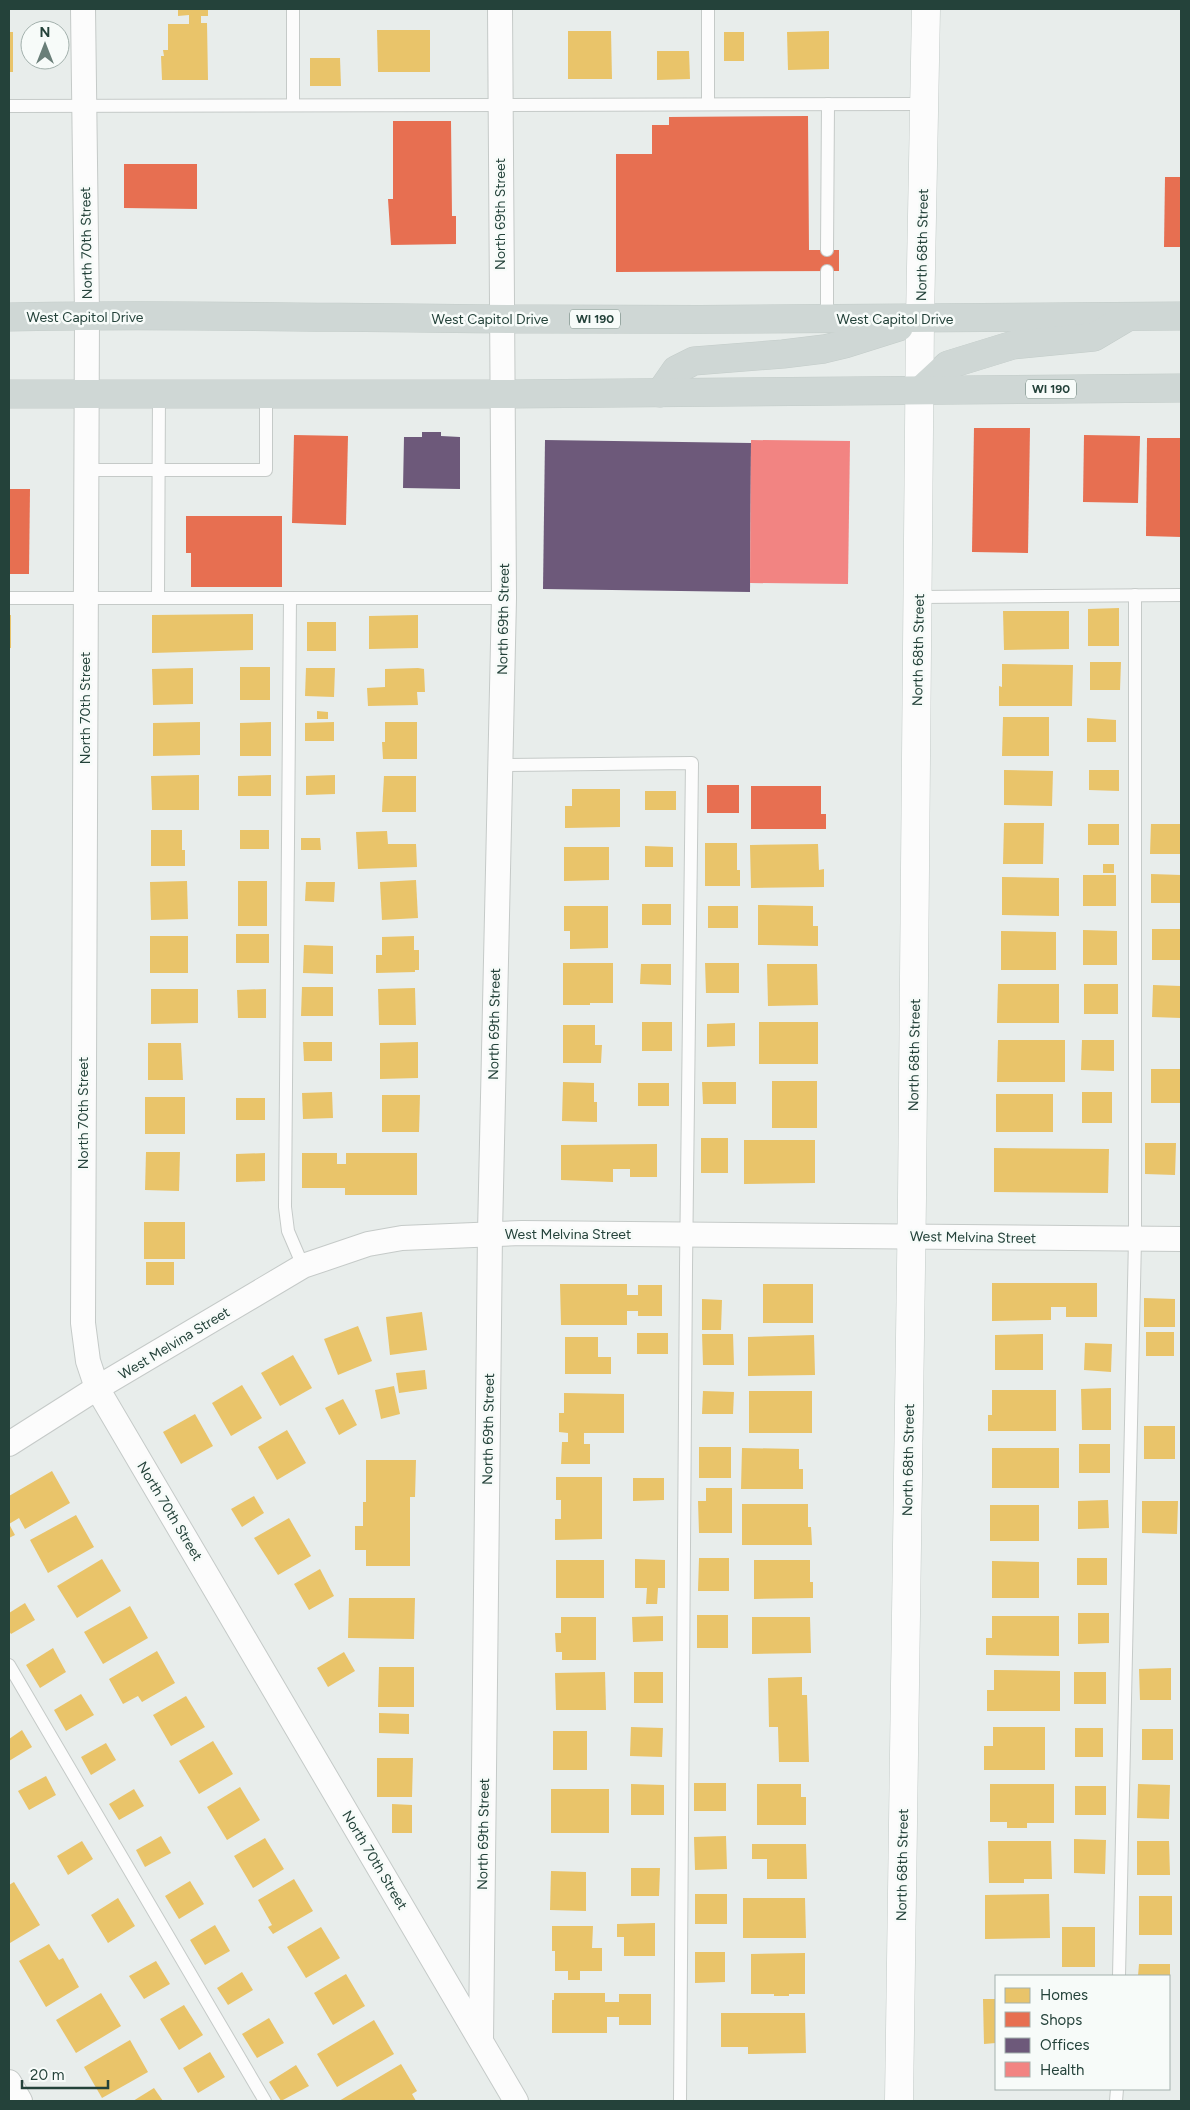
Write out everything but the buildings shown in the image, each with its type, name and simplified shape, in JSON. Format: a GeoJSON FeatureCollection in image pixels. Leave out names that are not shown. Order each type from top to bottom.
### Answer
{"type":"FeatureCollection","features":[{"type":"Feature","properties":{"kind":"main road","name":"West Capitol Drive"},"geometry":{"type":"LineString","coordinates":[[9,317],[87,315],[920,320],[1181,316]]}},
{"type":"Feature","properties":{"kind":"main road"},"geometry":{"type":"LineString","coordinates":[[921,390],[948,365],[1013,345],[1094,337],[1130,317]]}},
{"type":"Feature","properties":{"kind":"main road"},"geometry":{"type":"LineString","coordinates":[[660,393],[676,370],[694,361],[783,354],[824,348],[845,344],[920,320]]}},
{"type":"Feature","properties":{"kind":"main road","name":"WI 190"},"geometry":{"type":"LineString","coordinates":[[9,394],[502,394],[1181,388]]}},
{"type":"Feature","properties":{"kind":"street","name":"North 70th Street"},"geometry":{"type":"LineString","coordinates":[[83,9],[87,315],[82,1323],[88,1361],[97,1388],[516,2101]]}},
{"type":"Feature","properties":{"kind":"street","name":"North 69th Street"},"geometry":{"type":"LineString","coordinates":[[481,2040],[490,1233],[504,598],[500,9]]}},
{"type":"Feature","properties":{"kind":"street","name":"North 68th Street"},"geometry":{"type":"LineString","coordinates":[[899,2101],[912,1237],[921,390],[920,320],[926,9]]}},
{"type":"Feature","properties":{"kind":"street","name":"West Melvina Street"},"geometry":{"type":"LineString","coordinates":[[9,1444],[97,1388],[303,1266],[368,1244],[402,1238],[490,1233],[1181,1239]]}},
{"type":"Feature","properties":{"kind":"street"},"geometry":{"type":"LineString","coordinates":[[9,2082],[20,2101]]}},
{"type":"Feature","properties":{"kind":"lane"},"geometry":{"type":"LineString","coordinates":[[293,9],[293,105]]}},
{"type":"Feature","properties":{"kind":"lane"},"geometry":{"type":"LineString","coordinates":[[708,9],[708,104]]}},
{"type":"Feature","properties":{"kind":"lane"},"geometry":{"type":"LineString","coordinates":[[827,250],[828,104]]}},
{"type":"Feature","properties":{"kind":"lane"},"geometry":{"type":"LineString","coordinates":[[9,106],[925,104]]}},
{"type":"Feature","properties":{"kind":"lane"},"geometry":{"type":"LineString","coordinates":[[827,271],[827,320]]}},
{"type":"Feature","properties":{"kind":"lane"},"geometry":{"type":"LineString","coordinates":[[158,598],[159,393]]}},
{"type":"Feature","properties":{"kind":"lane"},"geometry":{"type":"LineString","coordinates":[[86,470],[266,470],[266,393]]}},
{"type":"Feature","properties":{"kind":"lane"},"geometry":{"type":"LineString","coordinates":[[1119,1975],[1135,1239],[1135,595]]}},
{"type":"Feature","properties":{"kind":"lane"},"geometry":{"type":"LineString","coordinates":[[919,597],[1181,595]]}},
{"type":"Feature","properties":{"kind":"lane"},"geometry":{"type":"LineString","coordinates":[[9,598],[504,598]]}},
{"type":"Feature","properties":{"kind":"lane"},"geometry":{"type":"LineString","coordinates":[[290,598],[285,1207],[288,1231],[303,1266]]}},
{"type":"Feature","properties":{"kind":"lane"},"geometry":{"type":"LineString","coordinates":[[500,764],[692,763],[686,1235],[680,2101]]}},
{"type":"Feature","properties":{"kind":"lane"},"geometry":{"type":"LineString","coordinates":[[9,1665],[265,2101]]}}]}
